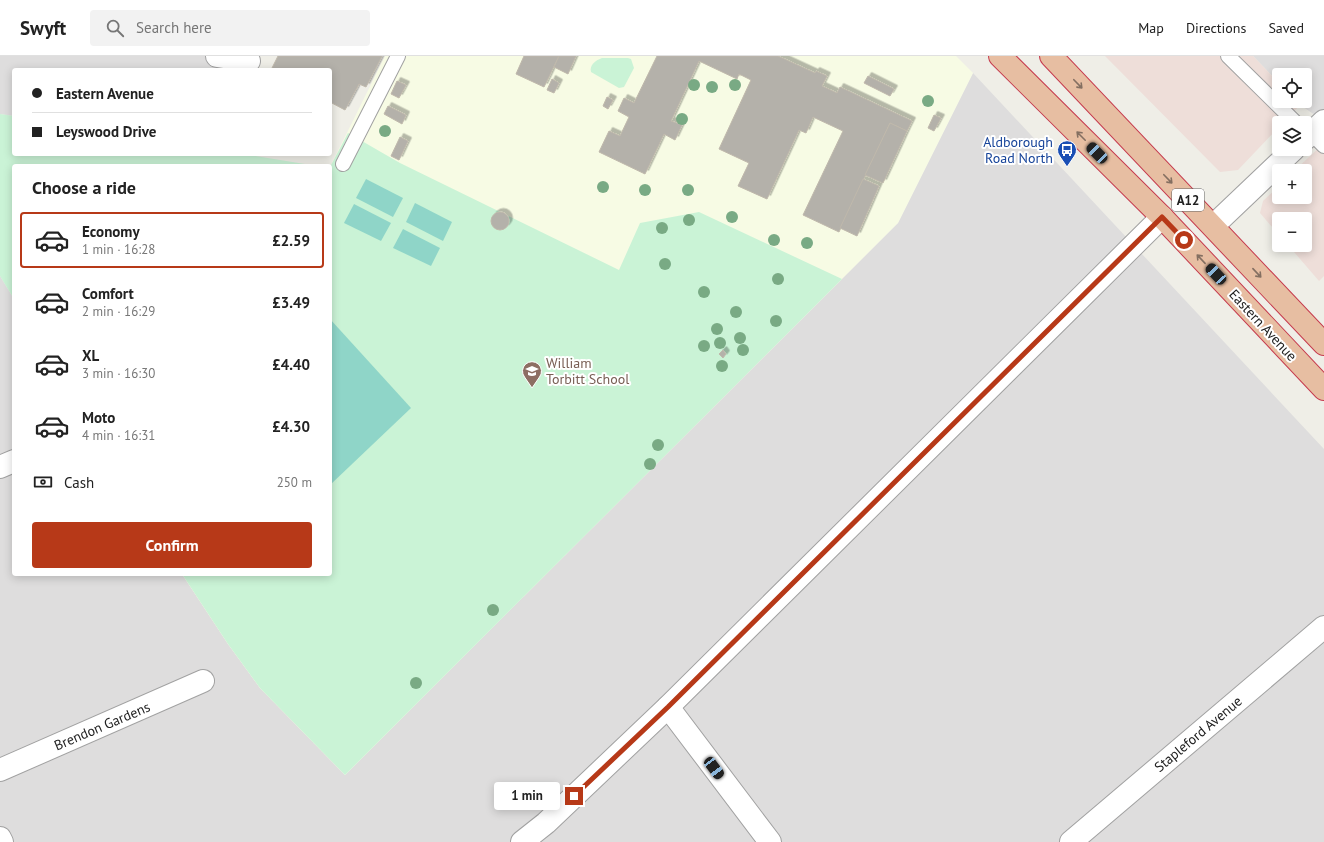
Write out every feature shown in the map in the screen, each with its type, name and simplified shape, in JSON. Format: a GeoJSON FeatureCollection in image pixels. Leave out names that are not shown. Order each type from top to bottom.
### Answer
{"type":"FeatureCollection","features":[{"type":"Feature","properties":{"kind":"highway","name":"Eastern Avenue"},"geometry":{"type":"LineString","coordinates":[[1000,56],[1162,217],[1324,389]]}},
{"type":"Feature","properties":{"kind":"highway","name":"A12"},"geometry":{"type":"LineString","coordinates":[[1051,56],[1324,344]]}},
{"type":"Feature","properties":{"kind":"street"},"geometry":{"type":"LineString","coordinates":[[217,56],[249,61]]}},
{"type":"Feature","properties":{"kind":"street"},"geometry":{"type":"LineString","coordinates":[[1213,226],[1287,156]]}},
{"type":"Feature","properties":{"kind":"street"},"geometry":{"type":"LineString","coordinates":[[522,842],[546,823],[668,707],[1162,217]]}},
{"type":"Feature","properties":{"kind":"street"},"geometry":{"type":"LineString","coordinates":[[0,467],[12,462]]}},
{"type":"Feature","properties":{"kind":"street","name":"Stapleford Avenue"},"geometry":{"type":"LineString","coordinates":[[1071,842],[1324,627]]}},
{"type":"Feature","properties":{"kind":"street","name":"Brendon Gardens"},"geometry":{"type":"LineString","coordinates":[[0,770],[204,682]]}},
{"type":"Feature","properties":{"kind":"street"},"geometry":{"type":"LineString","coordinates":[[668,707],[770,842]]}},
{"type":"Feature","properties":{"kind":"street"},"geometry":{"type":"LineString","coordinates":[[0,838],[2,842]]}},
{"type":"Feature","properties":{"kind":"lane"},"geometry":{"type":"LineString","coordinates":[[343,164],[398,56]]}},
{"type":"Feature","properties":{"kind":"lane"},"geometry":{"type":"LineString","coordinates":[[1228,56],[1290,116]]}},
{"type":"Feature","properties":{"kind":"shaded area"},"geometry":{"type":"Polygon","coordinates":[[[0,56],[258,56],[253,68],[12,68],[12,116],[0,114],[0,56]]]}},
{"type":"Feature","properties":{"kind":"shaded area","name":"William Torbitt School"},"geometry":{"type":"Polygon","coordinates":[[[385,56],[956,56],[973,73],[898,223],[345,775],[260,688],[228,644],[183,576],[332,576],[331,164],[385,56]]]}},
{"type":"Feature","properties":{"kind":"shaded area"},"geometry":{"type":"Polygon","coordinates":[[[1105,56],[1253,56],[1272,76],[1272,108],[1297,108],[1290,116],[1272,116],[1272,134],[1238,170],[1220,172],[1105,56]]]}},
{"type":"Feature","properties":{"kind":"shaded area"},"geometry":{"type":"Polygon","coordinates":[[[1253,56],[1324,56],[1324,121],[1304,108],[1312,108],[1312,68],[1272,68],[1272,76],[1253,56]]]}},
{"type":"Feature","properties":{"kind":"shaded area"},"geometry":{"type":"Polygon","coordinates":[[[973,73],[1324,449],[1324,842],[0,842],[0,276],[12,296],[12,576],[183,576],[228,644],[260,688],[345,775],[898,223],[973,73]]]}},
{"type":"Feature","properties":{"kind":"shaded area"},"geometry":{"type":"Polygon","coordinates":[[[1324,143],[1324,276],[1319,281],[1294,252],[1312,252],[1312,212],[1272,212],[1272,227],[1260,213],[1263,201],[1272,193],[1272,204],[1312,204],[1312,164],[1302,164],[1312,156],[1312,154],[1324,143]]]}},
{"type":"Feature","properties":{"kind":"shaded area"},"geometry":{"type":"Polygon","coordinates":[[[366,179],[403,198],[393,217],[356,198],[366,179]]]}},
{"type":"Feature","properties":{"kind":"shaded area"},"geometry":{"type":"Polygon","coordinates":[[[415,203],[452,222],[443,241],[406,222],[415,203]]]}},
{"type":"Feature","properties":{"kind":"shaded area"},"geometry":{"type":"Polygon","coordinates":[[[354,204],[391,223],[381,241],[344,223],[354,204]]]}},
{"type":"Feature","properties":{"kind":"shaded area"},"geometry":{"type":"Polygon","coordinates":[[[403,229],[440,248],[431,266],[393,248],[403,229]]]}},
{"type":"Feature","properties":{"kind":"shaded area"},"geometry":{"type":"Polygon","coordinates":[[[332,321],[411,408],[332,483],[332,321]]]}},
{"type":"Feature","properties":{"kind":"green space"},"geometry":{"type":"Polygon","coordinates":[[[602,58],[631,59],[634,68],[624,87],[619,88],[591,72],[591,67],[594,63],[602,58]]]}},
{"type":"Feature","properties":{"kind":"green space"},"geometry":{"type":"Polygon","coordinates":[[[0,114],[12,116],[12,156],[256,156],[305,164],[12,164],[12,296],[0,276],[0,114]]]}},
{"type":"Feature","properties":{"kind":"green space","name":"William Torbitt School"},"geometry":{"type":"Polygon","coordinates":[[[348,133],[400,163],[619,270],[640,223],[699,212],[842,279],[345,775],[260,688],[228,644],[183,576],[332,576],[332,164],[348,133]]]}},
{"type":"Feature","properties":{"kind":"building"},"geometry":{"type":"Polygon","coordinates":[[[278,56],[382,56],[366,87],[359,84],[345,110],[332,103],[332,68],[272,68],[278,56]]]}},
{"type":"Feature","properties":{"kind":"building"},"geometry":{"type":"Polygon","coordinates":[[[524,56],[559,56],[544,87],[516,74],[524,56]]]}},
{"type":"Feature","properties":{"kind":"building"},"geometry":{"type":"Polygon","coordinates":[[[559,56],[576,56],[568,74],[554,67],[559,56]]]}},
{"type":"Feature","properties":{"kind":"building"},"geometry":{"type":"Polygon","coordinates":[[[657,56],[778,56],[815,73],[816,71],[827,76],[822,86],[837,93],[840,87],[912,121],[907,131],[890,123],[839,232],[803,215],[843,131],[813,117],[806,133],[799,130],[767,199],[738,186],[749,163],[719,149],[751,80],[739,74],[737,79],[699,61],[671,121],[682,125],[675,140],[664,134],[645,174],[599,152],[609,131],[620,136],[629,117],[618,111],[624,98],[634,103],[657,56]]]}},
{"type":"Feature","properties":{"kind":"building"},"geometry":{"type":"Polygon","coordinates":[[[868,76],[894,89],[890,96],[864,83],[868,76]]]}},
{"type":"Feature","properties":{"kind":"building"},"geometry":{"type":"Polygon","coordinates":[[[552,79],[559,83],[554,93],[547,90],[552,79]]]}},
{"type":"Feature","properties":{"kind":"building"},"geometry":{"type":"Polygon","coordinates":[[[397,81],[406,85],[399,98],[391,94],[397,81]]]}},
{"type":"Feature","properties":{"kind":"building"},"geometry":{"type":"Polygon","coordinates":[[[607,97],[613,100],[608,109],[603,106],[607,97]]]}},
{"type":"Feature","properties":{"kind":"building"},"geometry":{"type":"Polygon","coordinates":[[[388,106],[406,115],[402,124],[384,114],[388,106]]]}},
{"type":"Feature","properties":{"kind":"building"},"geometry":{"type":"Polygon","coordinates":[[[934,115],[941,118],[934,131],[928,128],[934,115]]]}},
{"type":"Feature","properties":{"kind":"building"},"geometry":{"type":"Polygon","coordinates":[[[890,123],[907,131],[883,183],[865,175],[890,123]]]}},
{"type":"Feature","properties":{"kind":"building"},"geometry":{"type":"Polygon","coordinates":[[[400,137],[408,141],[399,160],[391,156],[400,137]]]}},
{"type":"Feature","properties":{"kind":"building"},"geometry":{"type":"Polygon","coordinates":[[[863,179],[879,186],[857,236],[840,228],[863,179]]]}},
{"type":"Feature","properties":{"kind":"building"},"geometry":{"type":"Polygon","coordinates":[[[500,212],[506,215],[509,221],[506,227],[500,230],[494,227],[491,221],[494,215],[500,212]]]}},
{"type":"Feature","properties":{"kind":"building"},"geometry":{"type":"Polygon","coordinates":[[[723,350],[726,354],[723,358],[719,354],[723,350]]]}},
{"type":"Feature","properties":{"kind":"place","name":"Aldborough Road North"},"geometry":{"type":"Point","coordinates":[1067,167]}},
{"type":"Feature","properties":{"kind":"place","name":"William Torbitt School"},"geometry":{"type":"Point","coordinates":[532,388]}},
{"type":"Feature","properties":{"kind":"route"},"geometry":{"type":"LineString","coordinates":[[574,796],[668,707],[1162,217],[1184,240]]}}]}
